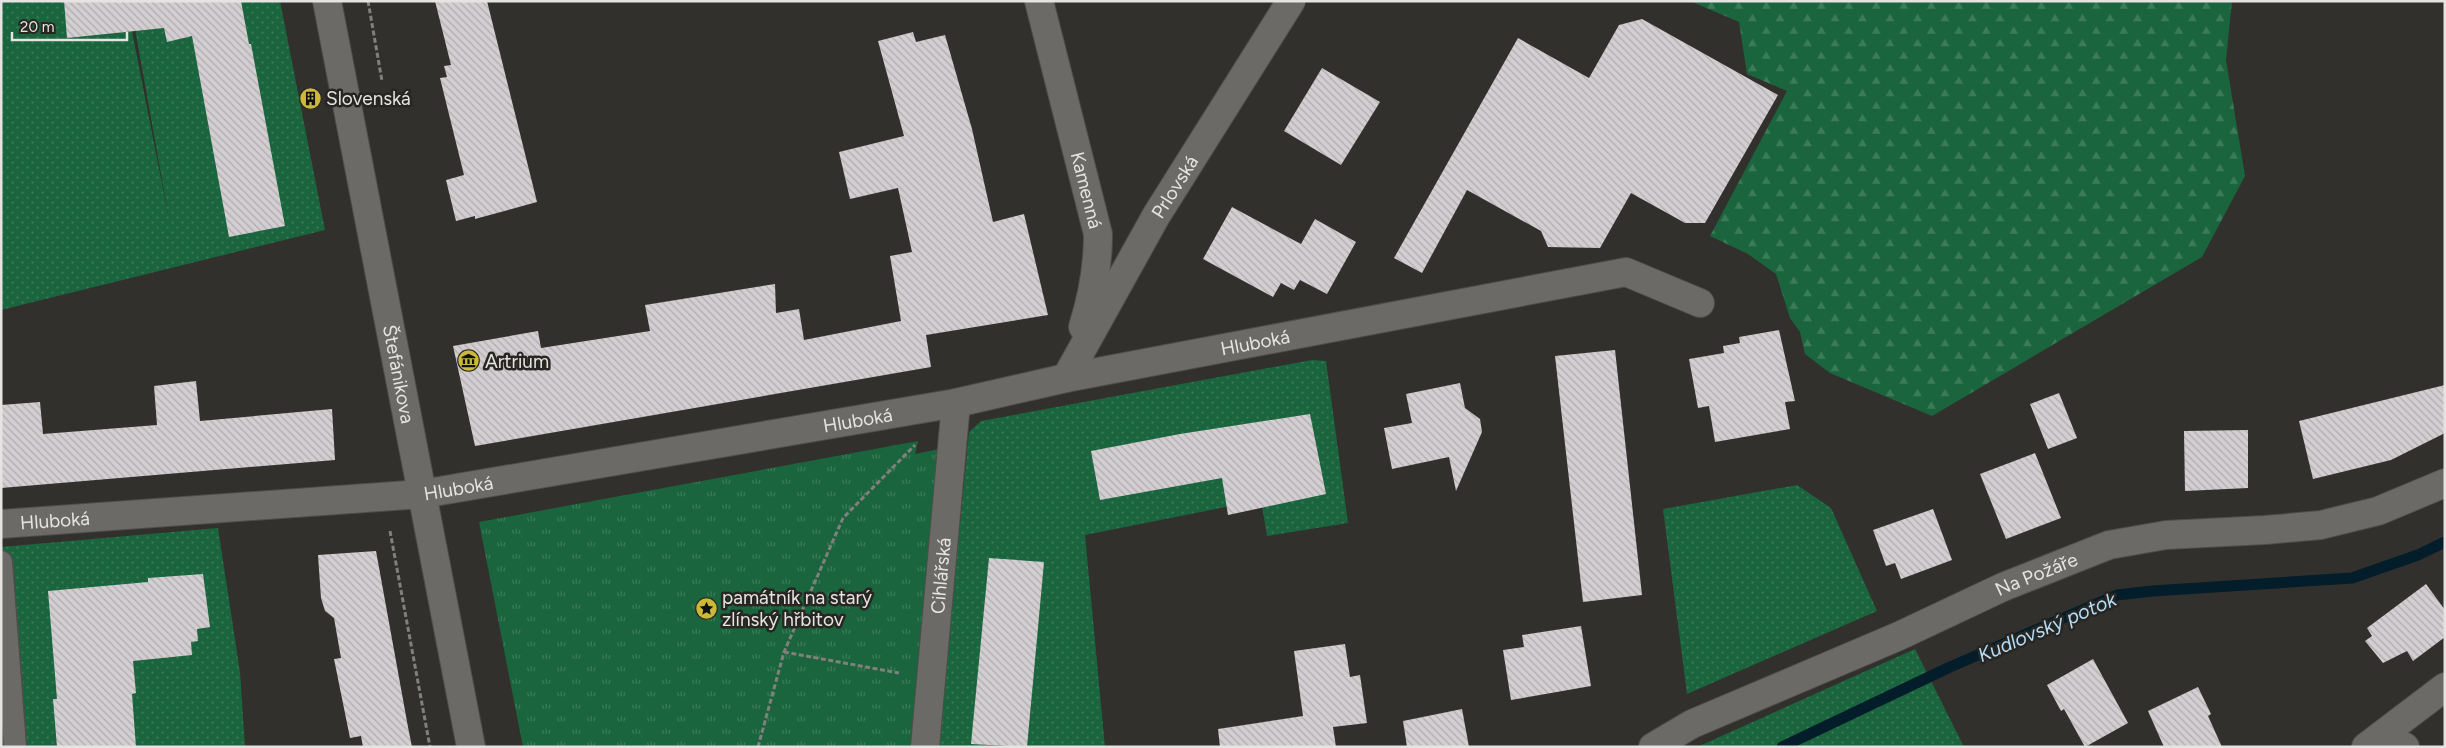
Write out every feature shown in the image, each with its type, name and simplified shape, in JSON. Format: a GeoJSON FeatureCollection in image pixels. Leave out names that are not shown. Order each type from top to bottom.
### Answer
{"type":"FeatureCollection","features":[{"type":"Feature","properties":{"kind":"street","name":"Štefánikova"},"geometry":{"type":"LineString","coordinates":[[327,1],[471,747]]}},
{"type":"Feature","properties":{"kind":"street","name":"Kamenná"},"geometry":{"type":"LineString","coordinates":[[1039,1],[1098,234],[1098,267],[1091,303],[1066,378]]}},
{"type":"Feature","properties":{"kind":"street","name":"Prlovská"},"geometry":{"type":"LineString","coordinates":[[1066,378],[1156,216],[1291,1]]}},
{"type":"Feature","properties":{"kind":"street","name":"Hluboká"},"geometry":{"type":"LineString","coordinates":[[1,524],[422,494],[956,403],[1066,378],[1626,272],[1700,303]]}},
{"type":"Feature","properties":{"kind":"street","name":"Cihlářská"},"geometry":{"type":"LineString","coordinates":[[925,747],[956,403]]}},
{"type":"Feature","properties":{"kind":"street","name":"Na Požáře"},"geometry":{"type":"LineString","coordinates":[[1653,747],[1692,724],[1898,636],[2003,587],[2109,545],[2166,535],[2321,525],[2378,511],[2445,483]]}},
{"type":"Feature","properties":{"kind":"street"},"geometry":{"type":"LineString","coordinates":[[2385,743],[2445,687]]}},
{"type":"Feature","properties":{"kind":"lane"},"geometry":{"type":"LineString","coordinates":[[1,562],[15,747]]}},
{"type":"Feature","properties":{"kind":"path"},"geometry":{"type":"LineString","coordinates":[[368,1],[382,81]]}},
{"type":"Feature","properties":{"kind":"path"},"geometry":{"type":"LineString","coordinates":[[758,747],[784,652],[843,518],[916,444]]}},
{"type":"Feature","properties":{"kind":"path"},"geometry":{"type":"LineString","coordinates":[[784,652],[932,680]]}},
{"type":"Feature","properties":{"kind":"green space"},"geometry":{"type":"Polygon","coordinates":[[[1,1],[126,1],[169,219],[130,1],[280,1],[325,230],[1,310],[1,1]]]}},
{"type":"Feature","properties":{"kind":"green space"},"geometry":{"type":"Polygon","coordinates":[[[1690,1],[2232,1],[2226,60],[2245,176],[2202,257],[1932,416],[1830,373],[1805,354],[1800,332],[1790,318],[1776,274],[1748,254],[1710,236],[1787,91],[1747,74],[1739,22],[1690,1]]]}},
{"type":"Feature","properties":{"kind":"green space"},"geometry":{"type":"Polygon","coordinates":[[[1312,360],[1326,361],[1348,523],[1267,536],[1261,500],[1085,535],[1105,747],[938,747],[969,432],[981,421],[1312,360]]]}},
{"type":"Feature","properties":{"kind":"green space"},"geometry":{"type":"Polygon","coordinates":[[[918,441],[915,454],[944,448],[914,747],[523,747],[479,522],[918,441]]]}},
{"type":"Feature","properties":{"kind":"green space"},"geometry":{"type":"Polygon","coordinates":[[[1797,485],[1831,508],[1877,611],[1687,694],[1663,509],[1797,485]]]}},
{"type":"Feature","properties":{"kind":"green space"},"geometry":{"type":"Polygon","coordinates":[[[218,528],[240,672],[245,747],[1,747],[1,547],[218,528]]]}},
{"type":"Feature","properties":{"kind":"green space"},"geometry":{"type":"Polygon","coordinates":[[[1915,649],[1964,747],[1697,747],[1915,649]]]}},
{"type":"Feature","properties":{"kind":"building"},"geometry":{"type":"Polygon","coordinates":[[[64,1],[241,1],[249,44],[251,44],[285,226],[229,237],[192,36],[167,42],[164,28],[67,38],[64,1]]]}},
{"type":"Feature","properties":{"kind":"building"},"geometry":{"type":"Polygon","coordinates":[[[435,1],[487,1],[537,202],[475,219],[475,216],[456,221],[446,180],[464,175],[440,78],[447,77],[444,66],[451,65],[435,1]]]}},
{"type":"Feature","properties":{"kind":"building"},"geometry":{"type":"Polygon","coordinates":[[[1642,19],[1778,95],[1705,223],[1685,223],[1631,193],[1600,248],[1548,247],[1541,231],[1467,190],[1422,273],[1394,258],[1518,38],[1589,78],[1619,25],[1642,19]]]}},
{"type":"Feature","properties":{"kind":"building"},"geometry":{"type":"Polygon","coordinates":[[[913,32],[916,42],[945,35],[972,129],[993,222],[1024,214],[1048,315],[926,335],[931,367],[475,446],[453,346],[538,331],[541,348],[650,331],[645,305],[775,284],[776,313],[799,309],[804,340],[901,321],[890,256],[912,252],[898,188],[850,199],[839,152],[904,136],[878,41],[913,32]]]}},
{"type":"Feature","properties":{"kind":"building"},"geometry":{"type":"Polygon","coordinates":[[[1322,68],[1380,102],[1341,165],[1284,131],[1322,68]]]}},
{"type":"Feature","properties":{"kind":"building"},"geometry":{"type":"Polygon","coordinates":[[[1232,207],[1301,244],[1315,219],[1356,242],[1327,294],[1300,280],[1294,290],[1281,283],[1273,297],[1203,259],[1232,207]]]}},
{"type":"Feature","properties":{"kind":"building"},"geometry":{"type":"Polygon","coordinates":[[[1779,330],[1795,401],[1785,402],[1790,429],[1715,442],[1709,406],[1698,408],[1689,359],[1724,353],[1723,346],[1740,343],[1739,337],[1779,330]]]}},
{"type":"Feature","properties":{"kind":"building"},"geometry":{"type":"Polygon","coordinates":[[[1615,350],[1642,595],[1583,602],[1555,356],[1615,350]]]}},
{"type":"Feature","properties":{"kind":"building"},"geometry":{"type":"Polygon","coordinates":[[[196,381],[200,421],[332,409],[335,460],[1,488],[1,405],[40,402],[43,434],[157,425],[154,386],[196,381]]]}},
{"type":"Feature","properties":{"kind":"building"},"geometry":{"type":"Polygon","coordinates":[[[1460,383],[1465,408],[1480,419],[1482,432],[1456,491],[1449,457],[1392,469],[1384,428],[1412,423],[1406,394],[1460,383]]]}},
{"type":"Feature","properties":{"kind":"building"},"geometry":{"type":"Polygon","coordinates":[[[2445,385],[2445,433],[2391,460],[2313,479],[2299,421],[2445,385]]]}},
{"type":"Feature","properties":{"kind":"building"},"geometry":{"type":"Polygon","coordinates":[[[2059,393],[2077,438],[2048,449],[2030,404],[2059,393]]]}},
{"type":"Feature","properties":{"kind":"building"},"geometry":{"type":"Polygon","coordinates":[[[1310,414],[1326,494],[1228,515],[1222,478],[1100,500],[1091,451],[1180,434],[1310,414]]]}},
{"type":"Feature","properties":{"kind":"building"},"geometry":{"type":"Polygon","coordinates":[[[2248,430],[2248,488],[2185,491],[2184,431],[2248,430]]]}},
{"type":"Feature","properties":{"kind":"building"},"geometry":{"type":"Polygon","coordinates":[[[2035,453],[2061,518],[2006,539],[1980,474],[2035,453]]]}},
{"type":"Feature","properties":{"kind":"building"},"geometry":{"type":"Polygon","coordinates":[[[1933,509],[1952,560],[1901,579],[1895,563],[1886,566],[1873,530],[1933,509]]]}},
{"type":"Feature","properties":{"kind":"building"},"geometry":{"type":"Polygon","coordinates":[[[376,551],[412,747],[363,747],[361,736],[350,738],[334,659],[341,658],[334,618],[325,611],[321,598],[318,555],[376,551]]]}},
{"type":"Feature","properties":{"kind":"building"},"geometry":{"type":"Polygon","coordinates":[[[989,558],[1044,562],[1027,747],[971,744],[989,558]]]}},
{"type":"Feature","properties":{"kind":"building"},"geometry":{"type":"Polygon","coordinates":[[[203,574],[210,627],[197,629],[198,641],[191,642],[192,655],[133,661],[136,693],[132,694],[136,747],[57,747],[53,699],[57,699],[48,591],[148,582],[148,578],[203,574]]]}},
{"type":"Feature","properties":{"kind":"building"},"geometry":{"type":"Polygon","coordinates":[[[2426,584],[2445,610],[2445,637],[2413,661],[2407,651],[2383,663],[2365,641],[2372,636],[2367,628],[2426,584]]]}},
{"type":"Feature","properties":{"kind":"building"},"geometry":{"type":"Polygon","coordinates":[[[1581,626],[1591,686],[1511,700],[1503,650],[1524,647],[1522,635],[1581,626]]]}},
{"type":"Feature","properties":{"kind":"building"},"geometry":{"type":"Polygon","coordinates":[[[1345,644],[1350,677],[1360,675],[1367,723],[1333,727],[1336,747],[1220,747],[1218,729],[1303,716],[1294,651],[1345,644]]]}},
{"type":"Feature","properties":{"kind":"building"},"geometry":{"type":"Polygon","coordinates":[[[2093,659],[2128,723],[2085,747],[2064,709],[2061,711],[2047,685],[2093,659]]]}},
{"type":"Feature","properties":{"kind":"building"},"geometry":{"type":"Polygon","coordinates":[[[2198,687],[2211,714],[2208,716],[2222,747],[2164,747],[2148,711],[2198,687]]]}},
{"type":"Feature","properties":{"kind":"building"},"geometry":{"type":"Polygon","coordinates":[[[1462,709],[1469,747],[1407,747],[1403,721],[1462,709]]]}},
{"type":"Feature","properties":{"kind":"waterway","name":"Kudlovský potok"},"geometry":{"type":"LineString","coordinates":[[1782,747],[1950,667],[2117,595],[2352,578],[2418,555],[2445,542]]}},
{"type":"Feature","properties":{"kind":"place","name":"Slovenská"},"geometry":{"type":"Point","coordinates":[310,98]}},
{"type":"Feature","properties":{"kind":"place","name":"Artrium"},"geometry":{"type":"Point","coordinates":[469,361]}},
{"type":"Feature","properties":{"kind":"place","name":"památník na starý zlínský hřbitov"},"geometry":{"type":"Point","coordinates":[706,608]}}]}
